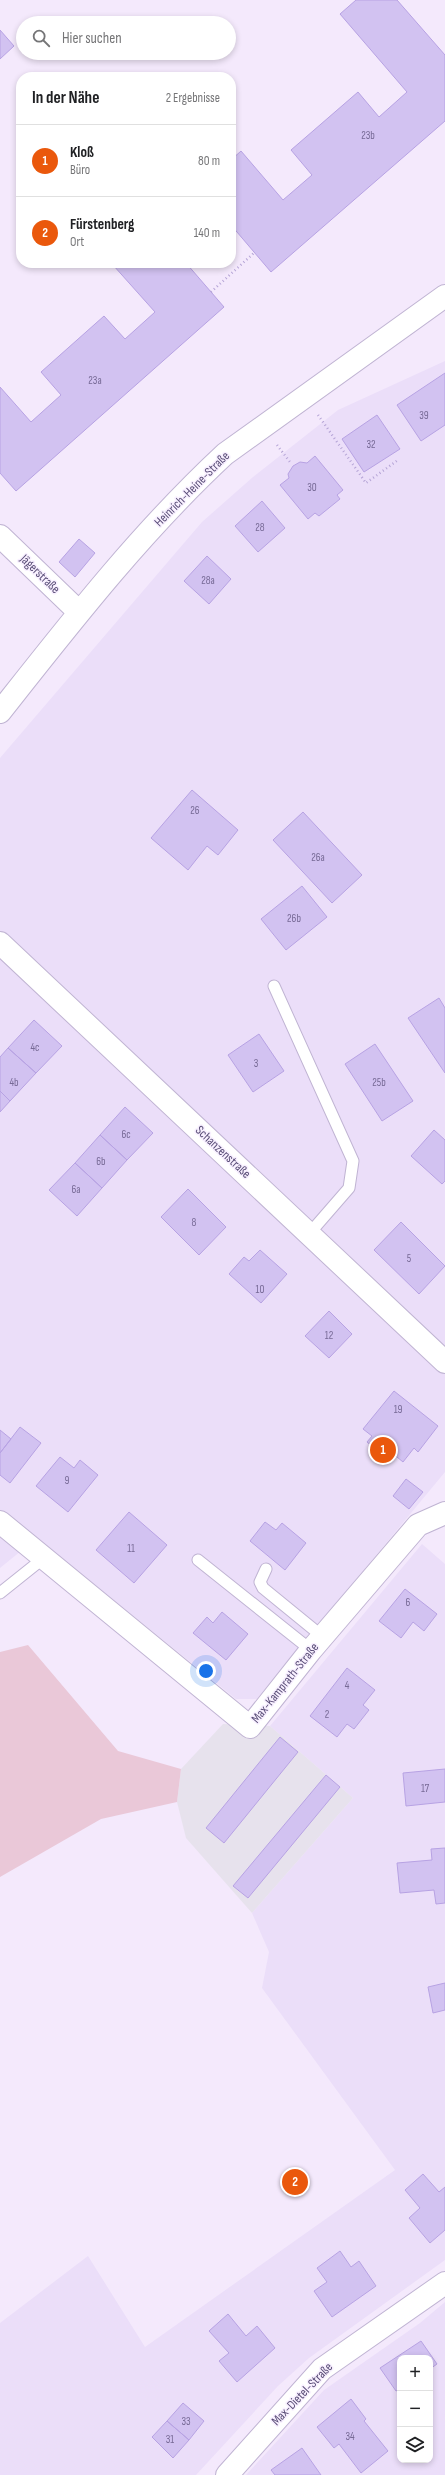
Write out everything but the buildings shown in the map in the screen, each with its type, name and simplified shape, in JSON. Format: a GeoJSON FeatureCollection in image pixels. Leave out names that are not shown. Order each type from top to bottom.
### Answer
{"type":"FeatureCollection","features":[{"type":"Feature","properties":{"kind":"street","name":"Heinrich-Heine-Straße"},"geometry":{"type":"LineString","coordinates":[[0,712],[79,612],[130,551],[195,482],[225,454],[445,296]]}},
{"type":"Feature","properties":{"kind":"street","name":"Jägerstraße"},"geometry":{"type":"LineString","coordinates":[[0,536],[79,612]]}},
{"type":"Feature","properties":{"kind":"street","name":"Schanzenstraße"},"geometry":{"type":"LineString","coordinates":[[0,943],[445,1362]]}},
{"type":"Feature","properties":{"kind":"street","name":"Max-Kamprath-Straße"},"geometry":{"type":"LineString","coordinates":[[0,1522],[250,1727],[317,1643],[418,1525],[445,1513]]}},
{"type":"Feature","properties":{"kind":"street","name":"Max-Dietel-Straße"},"geometry":{"type":"LineString","coordinates":[[227,2475],[322,2369],[445,2283]]}},
{"type":"Feature","properties":{"kind":"lane"},"geometry":{"type":"LineString","coordinates":[[274,986],[353,1161],[349,1188],[310,1234]]}},
{"type":"Feature","properties":{"kind":"lane"},"geometry":{"type":"LineString","coordinates":[[0,1594],[44,1557]]}},
{"type":"Feature","properties":{"kind":"lane"},"geometry":{"type":"LineString","coordinates":[[198,1560],[317,1643]]}},
{"type":"Feature","properties":{"kind":"lane"},"geometry":{"type":"LineString","coordinates":[[266,1569],[260,1582],[263,1588],[317,1643]]}},
{"type":"Feature","properties":{"kind":"path"},"geometry":{"type":"LineString","coordinates":[[211,292],[255,252]]}},
{"type":"Feature","properties":{"kind":"path"},"geometry":{"type":"LineString","coordinates":[[319,416],[366,483],[398,460]]}},
{"type":"Feature","properties":{"kind":"path"},"geometry":{"type":"LineString","coordinates":[[281,452],[290,462]]}},
{"type":"Feature","properties":{"kind":"shaded area"},"geometry":{"type":"Polygon","coordinates":[[[445,361],[445,1472],[257,1699],[236,1699],[37,1538],[0,1568],[0,758],[202,522],[253,477],[338,410],[445,361]]]}},
{"type":"Feature","properties":{"kind":"shaded area"},"geometry":{"type":"Polygon","coordinates":[[[422,1544],[445,1564],[445,2260],[309,2358],[278,2386],[196,2475],[0,2475],[0,2323],[88,2256],[145,2347],[395,2170],[262,1988],[269,1952],[252,1913],[353,1798],[270,1726],[422,1544]]]}},
{"type":"Feature","properties":{"kind":"shaded area"},"geometry":{"type":"Polygon","coordinates":[[[28,1645],[118,1751],[181,1769],[177,1802],[101,1819],[0,1877],[0,1652],[28,1645]]]}},
{"type":"Feature","properties":{"kind":"shaded area"},"geometry":{"type":"Polygon","coordinates":[[[223,1724],[270,1726],[353,1798],[252,1913],[186,1838],[177,1802],[181,1769],[223,1724]]]}},
{"type":"Feature","properties":{"kind":"shaded area"},"geometry":{"type":"Polygon","coordinates":[[[445,2302],[445,2475],[246,2475],[324,2390],[420,2323],[445,2302]]]}},
{"type":"Feature","properties":{"kind":"place","name":"Kloß"},"geometry":{"type":"Point","coordinates":[383,1450]}},
{"type":"Feature","properties":{"kind":"place","name":"Fürstenberg"},"geometry":{"type":"Point","coordinates":[295,2182]}}]}
